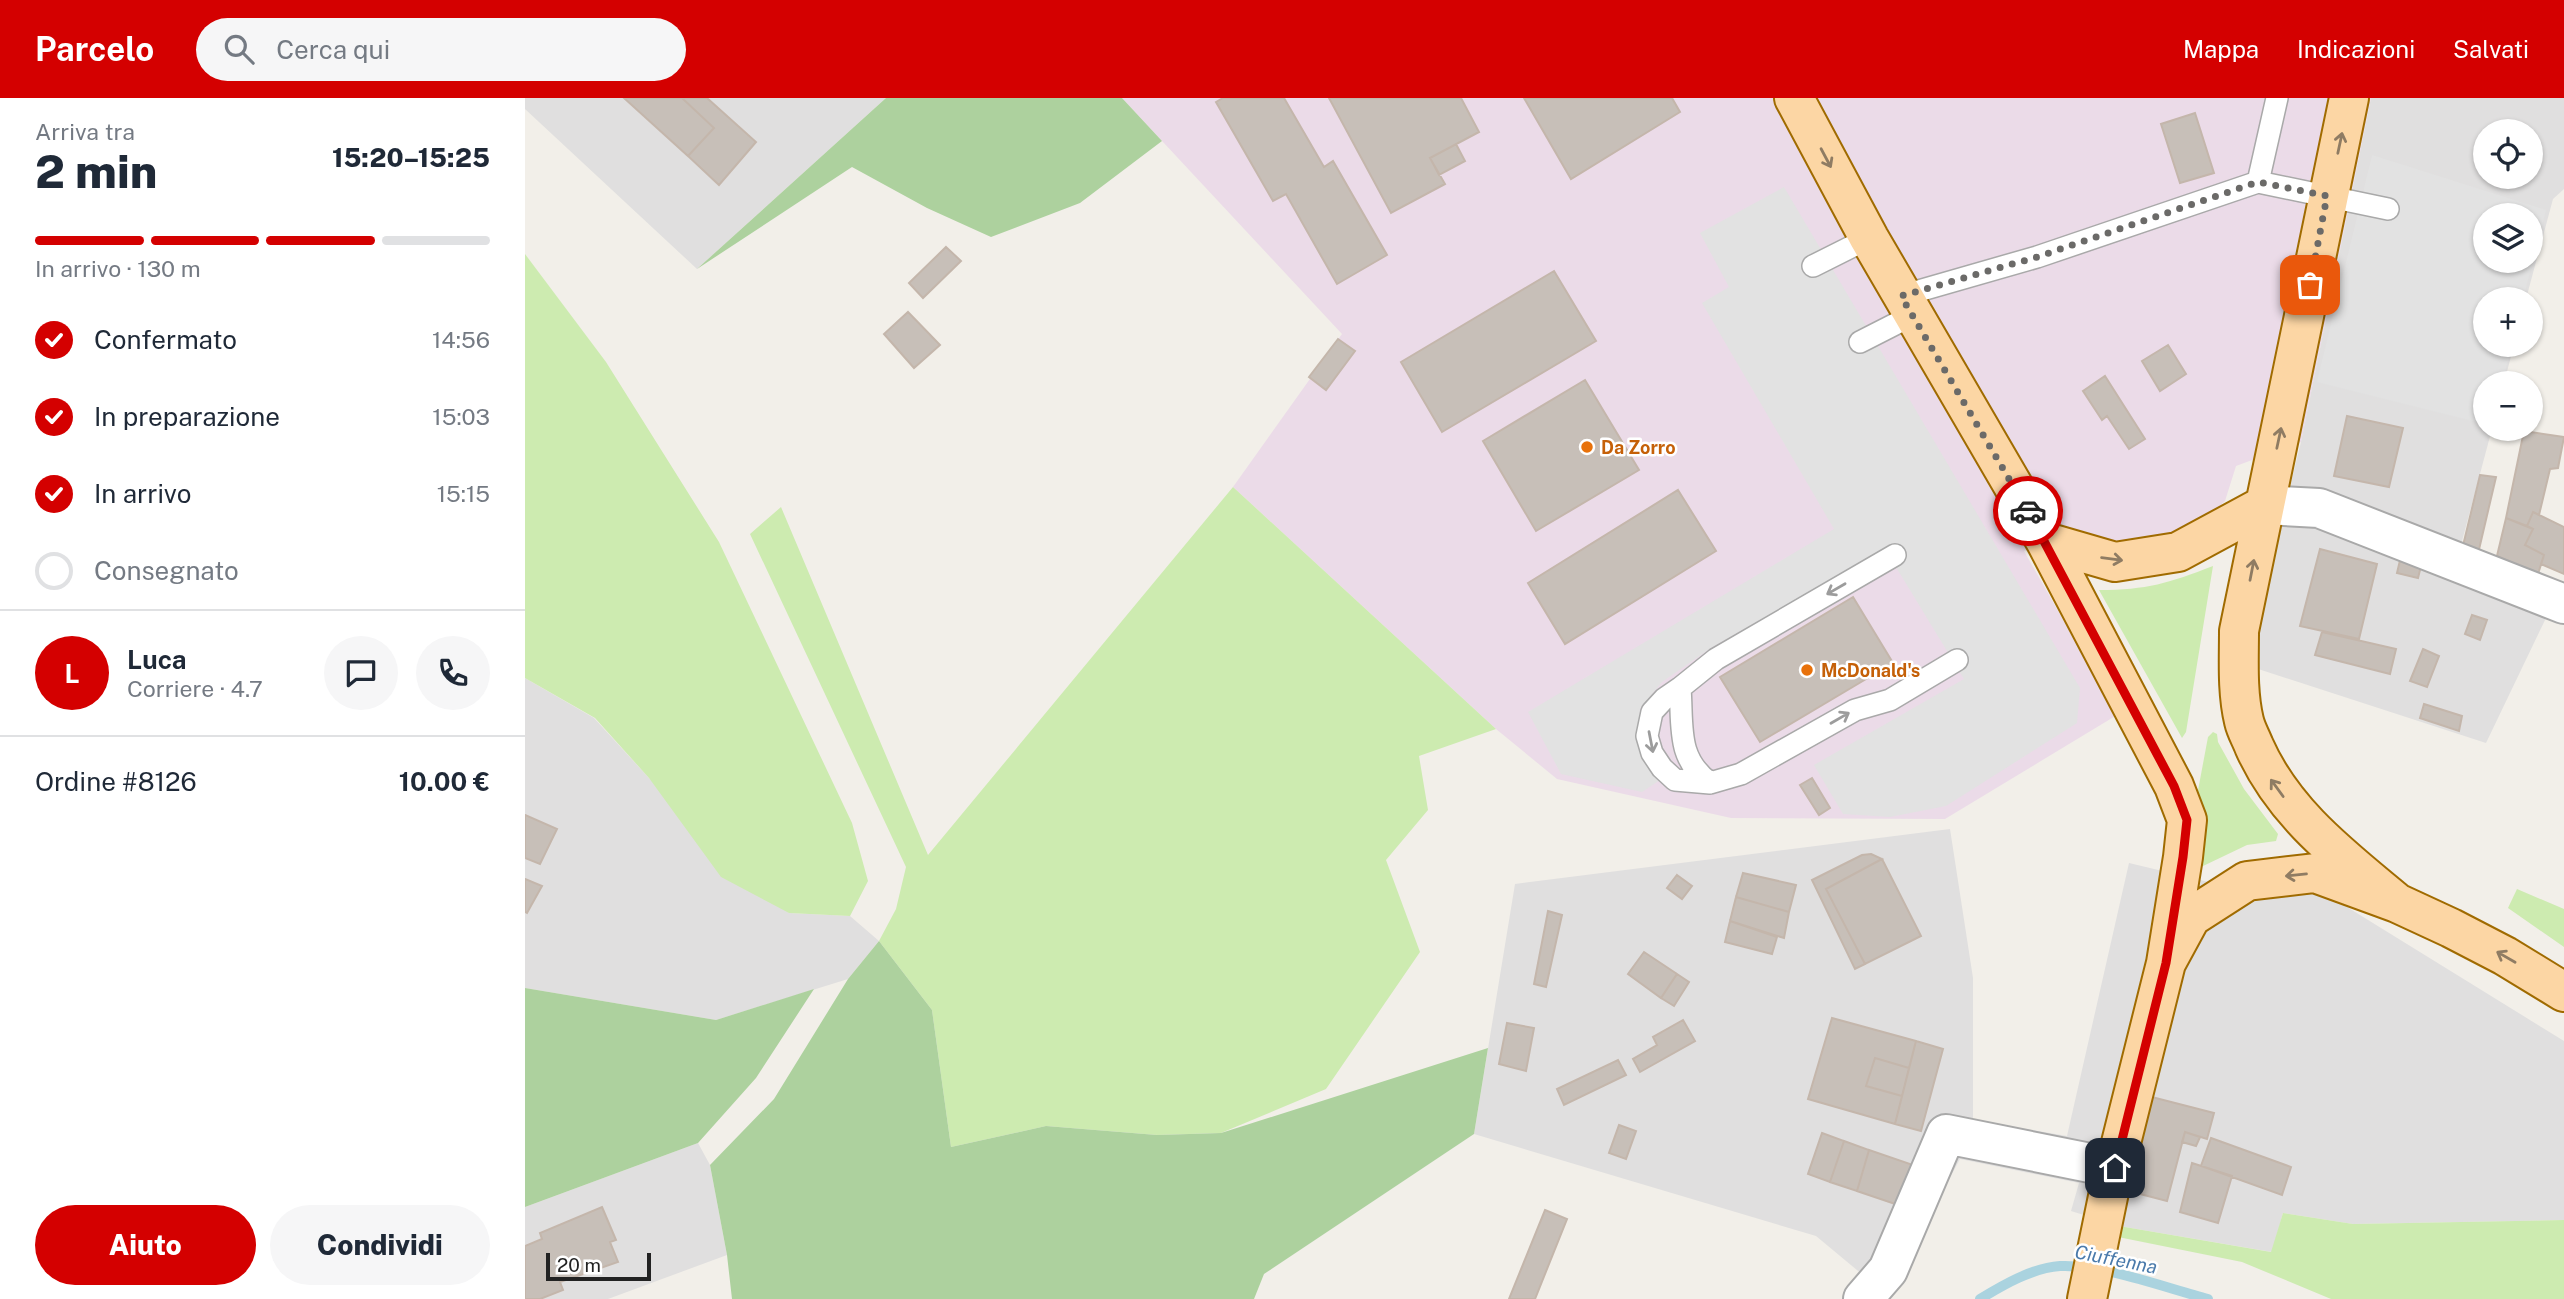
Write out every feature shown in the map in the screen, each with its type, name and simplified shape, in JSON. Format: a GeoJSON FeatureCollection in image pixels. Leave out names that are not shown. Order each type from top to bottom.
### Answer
{"type":"FeatureCollection","features":[{"type":"Feature","properties":{"kind":"main road"},"geometry":{"type":"LineString","coordinates":[[1794,98],[1907,305],[2046,542],[2174,786],[2187,820],[2166,963],[2115,1168],[2087,1299]]}},
{"type":"Feature","properties":{"kind":"main road"},"geometry":{"type":"LineString","coordinates":[[2349,98],[2239,631],[2239,667],[2244,722],[2266,772],[2298,816],[2397,903]]}},
{"type":"Feature","properties":{"kind":"main road"},"geometry":{"type":"LineString","coordinates":[[2046,542],[2115,562],[2178,552],[2265,505]]}},
{"type":"Feature","properties":{"kind":"main road"},"geometry":{"type":"LineString","coordinates":[[2166,963],[2191,917],[2247,881],[2315,873],[2397,903],[2505,956],[2564,992]]}},
{"type":"Feature","properties":{"kind":"street"},"geometry":{"type":"LineString","coordinates":[[2265,505],[2319,508],[2564,604]]}},
{"type":"Feature","properties":{"kind":"street"},"geometry":{"type":"LineString","coordinates":[[1863,1299],[1888,1270],[1946,1134],[2115,1168]]}},
{"type":"Feature","properties":{"kind":"lane"},"geometry":{"type":"LineString","coordinates":[[2258,182],[2277,98]]}},
{"type":"Feature","properties":{"kind":"lane"},"geometry":{"type":"LineString","coordinates":[[1860,342],[1907,305],[2037,257],[2258,182],[2388,209]]}},
{"type":"Feature","properties":{"kind":"lane"},"geometry":{"type":"LineString","coordinates":[[1814,266],[1869,238]]}},
{"type":"Feature","properties":{"kind":"lane"},"geometry":{"type":"LineString","coordinates":[[1895,555],[1716,659],[1664,699],[1651,712],[1647,736],[1662,768],[1675,780],[1710,783],[1741,774],[1855,710],[1890,700],[1957,660]]}},
{"type":"Feature","properties":{"kind":"lane"},"geometry":{"type":"LineString","coordinates":[[1680,688],[1684,751],[1691,766],[1710,783]]}},
{"type":"Feature","properties":{"kind":"shaded area"},"geometry":{"type":"Polygon","coordinates":[[[525,98],[886,98],[697,269],[525,109],[525,98]]]}},
{"type":"Feature","properties":{"kind":"shaded area"},"geometry":{"type":"Polygon","coordinates":[[[1122,98],[2371,98],[2301,442],[2236,466],[2225,501],[2194,531],[2112,551],[2070,533],[2024,551],[2117,715],[1945,819],[1731,818],[1557,779],[1496,729],[1233,487],[1342,334],[1122,98]]]}},
{"type":"Feature","properties":{"kind":"shaded area"},"geometry":{"type":"Polygon","coordinates":[[[2371,98],[2564,98],[2564,189],[2553,199],[2543,236],[2543,203],[2473,203],[2473,273],[2533,273],[2529,287],[2473,287],[2473,357],[2511,357],[2507,371],[2473,371],[2473,441],[2489,441],[2458,556],[2557,595],[2486,743],[2246,665],[2301,442],[2371,98]]]}},
{"type":"Feature","properties":{"kind":"shaded area"},"geometry":{"type":"Polygon","coordinates":[[[2372,155],[2524,203],[2473,203],[2473,273],[2530,273],[2526,287],[2473,287],[2473,357],[2509,357],[2505,371],[2473,371],[2473,421],[2317,382],[2372,155]]]}},
{"type":"Feature","properties":{"kind":"shaded area"},"geometry":{"type":"Polygon","coordinates":[[[1784,187],[2080,688],[2077,723],[1946,806],[1890,817],[1843,814],[1814,765],[1964,679],[1885,549],[1711,648],[1662,682],[1640,709],[1638,744],[1660,780],[1642,792],[1561,774],[1528,712],[1834,529],[1702,303],[1729,287],[1700,233],[1784,187]]]}},
{"type":"Feature","properties":{"kind":"shaded area"},"geometry":{"type":"Polygon","coordinates":[[[525,678],[594,718],[649,778],[789,913],[850,916],[879,941],[848,979],[716,1020],[525,988],[525,678]]]}},
{"type":"Feature","properties":{"kind":"shaded area"},"geometry":{"type":"Polygon","coordinates":[[[1950,829],[1973,978],[1973,1120],[2067,1136],[2129,863],[2242,890],[2313,886],[2564,1041],[2564,1220],[2353,1224],[2283,1213],[2272,1252],[2119,1226],[2071,1211],[2079,1183],[1960,1159],[1887,1295],[1816,1236],[1474,1134],[1515,884],[1950,829]]]}},
{"type":"Feature","properties":{"kind":"shaded area"},"geometry":{"type":"Polygon","coordinates":[[[698,1143],[710,1165],[727,1255],[608,1299],[525,1299],[525,1207],[698,1143]]]}},
{"type":"Feature","properties":{"kind":"green space"},"geometry":{"type":"Polygon","coordinates":[[[886,98],[1122,98],[1162,141],[1080,203],[991,237],[927,208],[852,167],[697,269],[886,98]]]}},
{"type":"Feature","properties":{"kind":"green space"},"geometry":{"type":"Polygon","coordinates":[[[525,254],[606,362],[719,542],[852,823],[868,881],[850,916],[789,913],[721,877],[649,778],[595,718],[525,678],[525,254]]]}},
{"type":"Feature","properties":{"kind":"green space"},"geometry":{"type":"Polygon","coordinates":[[[1233,487],[1496,729],[1419,756],[1428,810],[1386,860],[1420,952],[1326,1089],[1221,1133],[1157,1135],[1046,1126],[951,1147],[932,1010],[879,941],[896,909],[906,867],[750,534],[781,507],[928,855],[1233,487]]]}},
{"type":"Feature","properties":{"kind":"green space"},"geometry":{"type":"Polygon","coordinates":[[[2213,566],[2186,732],[2182,738],[2099,590],[2131,589],[2157,584],[2213,566]]]}},
{"type":"Feature","properties":{"kind":"green space"},"geometry":{"type":"Polygon","coordinates":[[[2213,732],[2217,734],[2218,742],[2244,789],[2278,834],[2276,841],[2247,845],[2201,867],[2193,817],[2208,737],[2213,732]]]}},
{"type":"Feature","properties":{"kind":"green space"},"geometry":{"type":"Polygon","coordinates":[[[2517,889],[2564,909],[2564,947],[2508,908],[2517,889]]]}},
{"type":"Feature","properties":{"kind":"green space"},"geometry":{"type":"Polygon","coordinates":[[[879,941],[932,1010],[951,1147],[1046,1126],[1157,1135],[1221,1133],[1488,1048],[1474,1134],[1264,1274],[1254,1299],[732,1299],[727,1255],[710,1165],[774,1099],[848,979],[879,941]]]}},
{"type":"Feature","properties":{"kind":"green space"},"geometry":{"type":"Polygon","coordinates":[[[525,988],[716,1020],[814,989],[756,1078],[698,1143],[525,1207],[525,988]]]}},
{"type":"Feature","properties":{"kind":"green space"},"geometry":{"type":"Polygon","coordinates":[[[2283,1213],[2353,1224],[2564,1220],[2564,1299],[2331,1299],[2242,1262],[2118,1237],[2119,1226],[2271,1252],[2283,1213]]]}},
{"type":"Feature","properties":{"kind":"building"},"geometry":{"type":"Polygon","coordinates":[[[624,98],[682,98],[714,128],[688,156],[624,98]]]}},
{"type":"Feature","properties":{"kind":"building"},"geometry":{"type":"Polygon","coordinates":[[[682,98],[707,98],[756,142],[719,185],[688,156],[714,128],[682,98]]]}},
{"type":"Feature","properties":{"kind":"building"},"geometry":{"type":"Polygon","coordinates":[[[1223,98],[1284,98],[1324,167],[1333,161],[1387,255],[1337,284],[1286,194],[1273,201],[1216,102],[1223,98]]]}},
{"type":"Feature","properties":{"kind":"building"},"geometry":{"type":"Polygon","coordinates":[[[1329,98],[1461,98],[1479,132],[1430,158],[1445,184],[1391,213],[1329,98]]]}},
{"type":"Feature","properties":{"kind":"building"},"geometry":{"type":"Polygon","coordinates":[[[1524,98],[1672,98],[1680,112],[1571,179],[1524,98]]]}},
{"type":"Feature","properties":{"kind":"building"},"geometry":{"type":"Polygon","coordinates":[[[2195,113],[2214,173],[2180,183],[2161,124],[2195,113]]]}},
{"type":"Feature","properties":{"kind":"building"},"geometry":{"type":"Polygon","coordinates":[[[1456,144],[1465,161],[1439,175],[1430,158],[1456,144]]]}},
{"type":"Feature","properties":{"kind":"building"},"geometry":{"type":"Polygon","coordinates":[[[946,247],[961,261],[923,298],[909,283],[946,247]]]}},
{"type":"Feature","properties":{"kind":"building"},"geometry":{"type":"Polygon","coordinates":[[[1554,271],[1596,341],[1442,432],[1401,362],[1554,271]]]}},
{"type":"Feature","properties":{"kind":"building"},"geometry":{"type":"Polygon","coordinates":[[[908,312],[940,345],[914,368],[884,334],[908,312]]]}},
{"type":"Feature","properties":{"kind":"building"},"geometry":{"type":"Polygon","coordinates":[[[1338,339],[1355,351],[1326,390],[1309,377],[1338,339]]]}},
{"type":"Feature","properties":{"kind":"building"},"geometry":{"type":"Polygon","coordinates":[[[2168,345],[2186,374],[2160,391],[2142,361],[2168,345]]]}},
{"type":"Feature","properties":{"kind":"building"},"geometry":{"type":"Polygon","coordinates":[[[2105,376],[2145,439],[2129,449],[2107,416],[2102,420],[2083,391],[2105,376]]]}},
{"type":"Feature","properties":{"kind":"building"},"geometry":{"type":"Polygon","coordinates":[[[1585,380],[1639,470],[1536,531],[1483,441],[1585,380]]]}},
{"type":"Feature","properties":{"kind":"building"},"geometry":{"type":"Polygon","coordinates":[[[2347,416],[2403,428],[2389,487],[2334,476],[2347,416]]]}},
{"type":"Feature","properties":{"kind":"building"},"geometry":{"type":"Polygon","coordinates":[[[2543,434],[2564,437],[2558,468],[2550,469],[2539,515],[2533,512],[2527,526],[2506,518],[2522,441],[2543,441],[2543,434]]]}},
{"type":"Feature","properties":{"kind":"building"},"geometry":{"type":"Polygon","coordinates":[[[2480,475],[2496,477],[2477,558],[2461,554],[2480,475]]]}},
{"type":"Feature","properties":{"kind":"building"},"geometry":{"type":"Polygon","coordinates":[[[1678,490],[1716,551],[1565,644],[1528,583],[1678,490]]]}},
{"type":"Feature","properties":{"kind":"building"},"geometry":{"type":"Polygon","coordinates":[[[2533,512],[2564,527],[2564,574],[2541,564],[2544,555],[2525,545],[2533,529],[2527,526],[2533,512]]]}},
{"type":"Feature","properties":{"kind":"building"},"geometry":{"type":"Polygon","coordinates":[[[2506,518],[2533,529],[2525,545],[2544,555],[2538,574],[2497,556],[2506,518]]]}},
{"type":"Feature","properties":{"kind":"building"},"geometry":{"type":"Polygon","coordinates":[[[2320,549],[2377,564],[2359,639],[2300,626],[2320,549]]]}},
{"type":"Feature","properties":{"kind":"building"},"geometry":{"type":"Polygon","coordinates":[[[2401,556],[2422,562],[2418,578],[2397,573],[2401,556]]]}},
{"type":"Feature","properties":{"kind":"building","name":"McDonald's"},"geometry":{"type":"Polygon","coordinates":[[[1853,597],[1893,663],[1760,742],[1720,677],[1853,597]]]}},
{"type":"Feature","properties":{"kind":"building"},"geometry":{"type":"Polygon","coordinates":[[[2472,615],[2487,620],[2480,640],[2465,634],[2472,615]]]}},
{"type":"Feature","properties":{"kind":"building"},"geometry":{"type":"Polygon","coordinates":[[[2322,632],[2396,649],[2390,674],[2315,655],[2322,632]]]}},
{"type":"Feature","properties":{"kind":"building"},"geometry":{"type":"Polygon","coordinates":[[[2423,649],[2439,656],[2427,687],[2410,681],[2423,649]]]}},
{"type":"Feature","properties":{"kind":"building"},"geometry":{"type":"Polygon","coordinates":[[[2424,704],[2462,716],[2459,731],[2420,718],[2424,704]]]}},
{"type":"Feature","properties":{"kind":"building"},"geometry":{"type":"Polygon","coordinates":[[[1812,778],[1830,808],[1819,815],[1800,785],[1812,778]]]}},
{"type":"Feature","properties":{"kind":"building"},"geometry":{"type":"Polygon","coordinates":[[[525,815],[557,829],[540,864],[525,858],[525,815]]]}},
{"type":"Feature","properties":{"kind":"building"},"geometry":{"type":"Polygon","coordinates":[[[1871,854],[1882,859],[1826,889],[1865,964],[1855,969],[1812,880],[1862,855],[1871,854]]]}},
{"type":"Feature","properties":{"kind":"building"},"geometry":{"type":"Polygon","coordinates":[[[1882,859],[1921,936],[1865,964],[1826,889],[1882,859]]]}},
{"type":"Feature","properties":{"kind":"building"},"geometry":{"type":"Polygon","coordinates":[[[1743,873],[1796,885],[1789,912],[1736,897],[1743,873]]]}},
{"type":"Feature","properties":{"kind":"building"},"geometry":{"type":"Polygon","coordinates":[[[1677,875],[1692,886],[1682,899],[1667,888],[1677,875]]]}},
{"type":"Feature","properties":{"kind":"building"},"geometry":{"type":"Polygon","coordinates":[[[525,879],[542,886],[527,913],[525,912],[525,879]]]}},
{"type":"Feature","properties":{"kind":"building"},"geometry":{"type":"Polygon","coordinates":[[[1736,897],[1789,912],[1784,938],[1730,921],[1736,897]]]}},
{"type":"Feature","properties":{"kind":"building"},"geometry":{"type":"Polygon","coordinates":[[[1548,911],[1562,915],[1546,987],[1534,984],[1548,911]]]}},
{"type":"Feature","properties":{"kind":"building"},"geometry":{"type":"Polygon","coordinates":[[[1730,921],[1777,937],[1772,954],[1725,942],[1730,921]]]}},
{"type":"Feature","properties":{"kind":"building"},"geometry":{"type":"Polygon","coordinates":[[[1644,952],[1677,974],[1661,998],[1628,974],[1644,952]]]}},
{"type":"Feature","properties":{"kind":"building"},"geometry":{"type":"Polygon","coordinates":[[[1677,974],[1689,982],[1674,1006],[1661,998],[1677,974]]]}},
{"type":"Feature","properties":{"kind":"building"},"geometry":{"type":"Polygon","coordinates":[[[1832,1018],[1916,1041],[1909,1068],[1875,1058],[1866,1086],[1902,1096],[1895,1124],[1808,1099],[1832,1018]]]}},
{"type":"Feature","properties":{"kind":"building"},"geometry":{"type":"Polygon","coordinates":[[[1683,1020],[1695,1041],[1640,1072],[1633,1059],[1657,1045],[1653,1037],[1683,1020]]]}},
{"type":"Feature","properties":{"kind":"building"},"geometry":{"type":"Polygon","coordinates":[[[1507,1023],[1534,1028],[1526,1071],[1499,1064],[1507,1023]]]}},
{"type":"Feature","properties":{"kind":"building"},"geometry":{"type":"Polygon","coordinates":[[[1916,1041],[1943,1049],[1921,1131],[1895,1124],[1916,1041]]]}},
{"type":"Feature","properties":{"kind":"building"},"geometry":{"type":"Polygon","coordinates":[[[1875,1058],[1909,1068],[1902,1096],[1866,1086],[1875,1058]]]}},
{"type":"Feature","properties":{"kind":"building"},"geometry":{"type":"Polygon","coordinates":[[[1618,1060],[1626,1075],[1564,1105],[1557,1089],[1618,1060]]]}},
{"type":"Feature","properties":{"kind":"building"},"geometry":{"type":"Polygon","coordinates":[[[2144,1095],[2214,1113],[2207,1139],[2185,1132],[2167,1201],[2121,1189],[2144,1095]]]}},
{"type":"Feature","properties":{"kind":"building"},"geometry":{"type":"Polygon","coordinates":[[[1619,1125],[1636,1131],[1626,1159],[1609,1153],[1619,1125]]]}},
{"type":"Feature","properties":{"kind":"building"},"geometry":{"type":"Polygon","coordinates":[[[2185,1132],[2200,1137],[2196,1146],[2182,1142],[2185,1132]]]}},
{"type":"Feature","properties":{"kind":"building"},"geometry":{"type":"Polygon","coordinates":[[[1822,1133],[1844,1141],[1830,1182],[1808,1174],[1822,1133]]]}},
{"type":"Feature","properties":{"kind":"building"},"geometry":{"type":"Polygon","coordinates":[[[2211,1138],[2291,1167],[2282,1195],[2201,1166],[2211,1138]]]}},
{"type":"Feature","properties":{"kind":"building"},"geometry":{"type":"Polygon","coordinates":[[[1844,1141],[1869,1150],[1857,1191],[1830,1182],[1844,1141]]]}},
{"type":"Feature","properties":{"kind":"building"},"geometry":{"type":"Polygon","coordinates":[[[1869,1150],[1916,1166],[1901,1206],[1857,1191],[1869,1150]]]}},
{"type":"Feature","properties":{"kind":"building"},"geometry":{"type":"Polygon","coordinates":[[[2192,1163],[2232,1176],[2218,1223],[2180,1212],[2192,1163]]]}},
{"type":"Feature","properties":{"kind":"building"},"geometry":{"type":"Polygon","coordinates":[[[602,1207],[616,1240],[610,1242],[618,1262],[560,1282],[563,1290],[540,1299],[525,1299],[525,1246],[542,1239],[540,1233],[602,1207]]]}},
{"type":"Feature","properties":{"kind":"building"},"geometry":{"type":"Polygon","coordinates":[[[1545,1210],[1567,1219],[1535,1299],[1509,1299],[1545,1210]]]}},
{"type":"Feature","properties":{"kind":"waterway","name":"Ciuffenna"},"geometry":{"type":"LineString","coordinates":[[1980,1299],[2028,1274],[2060,1266],[2077,1266],[2114,1273],[2208,1299]]}},
{"type":"Feature","properties":{"kind":"way so far"},"geometry":{"type":"LineString","coordinates":[[2028,511],[1901,296],[2037,257],[2258,182],[2327,196],[2310,285]]}},
{"type":"Feature","properties":{"kind":"place","name":"Da Zorro"},"geometry":{"type":"Point","coordinates":[1587,447]}},
{"type":"Feature","properties":{"kind":"place","name":"McDonald's"},"geometry":{"type":"Point","coordinates":[1807,670]}},
{"type":"Feature","properties":{"kind":"route"},"geometry":{"type":"LineString","coordinates":[[2028,511],[2174,786],[2187,820],[2166,963],[2115,1168]]}}]}
